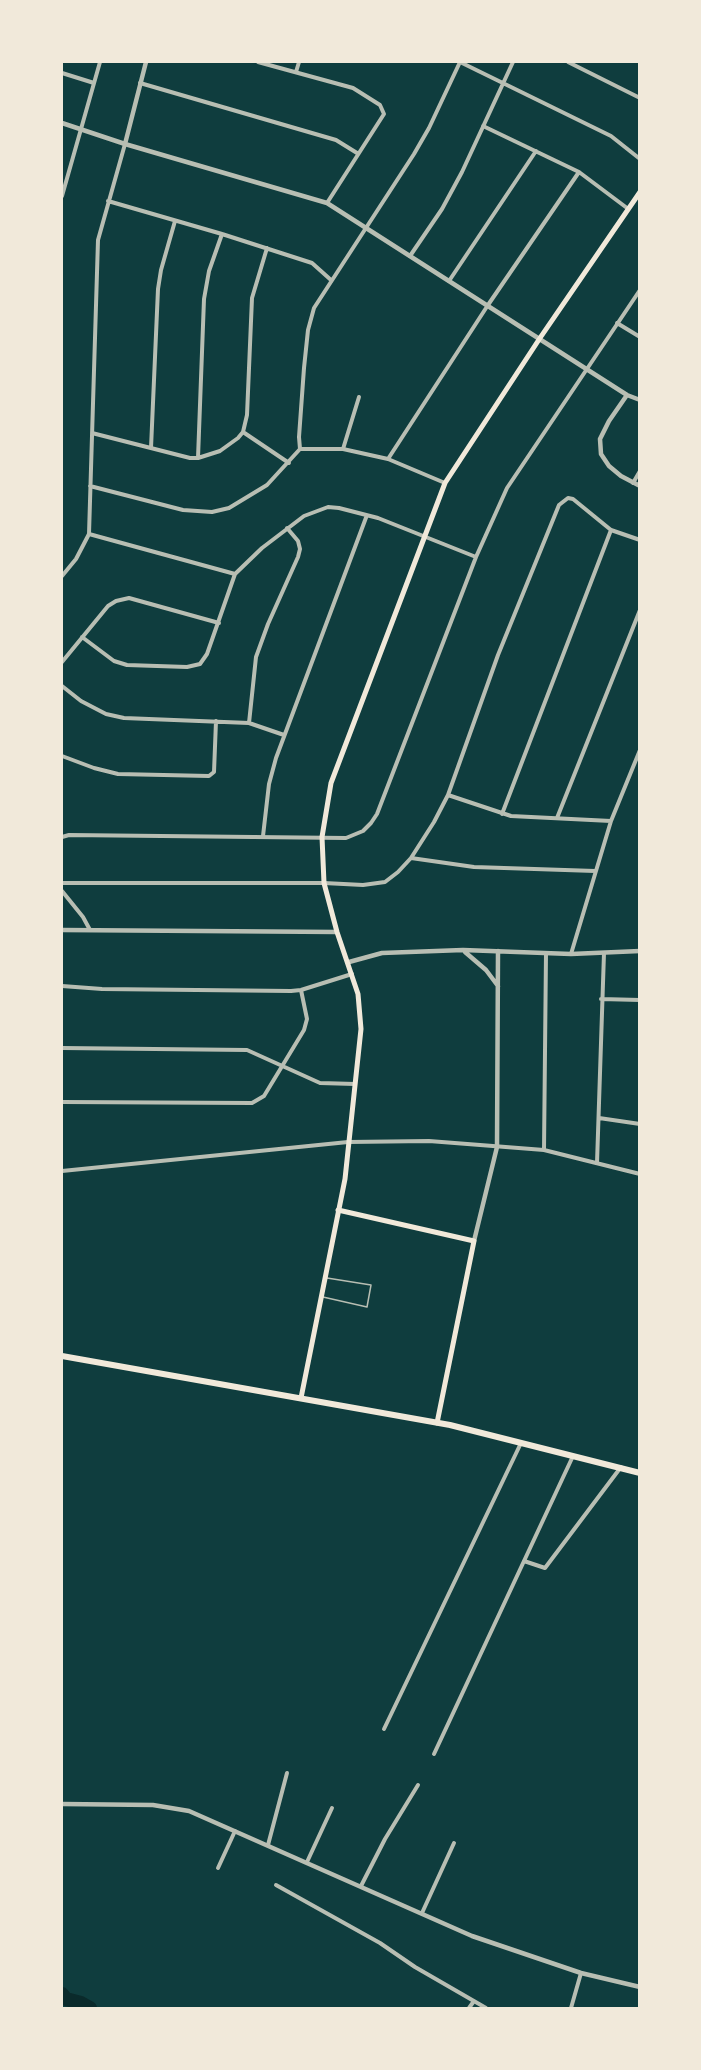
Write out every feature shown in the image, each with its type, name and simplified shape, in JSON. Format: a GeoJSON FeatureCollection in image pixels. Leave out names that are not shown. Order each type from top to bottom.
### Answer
{"type":"FeatureCollection","features":[{"type":"Feature","properties":{"kind":"highway"},"geometry":{"type":"LineString","coordinates":[[62,1356],[437,1423],[522,1442],[639,1473]]}},
{"type":"Feature","properties":{"kind":"main road"},"geometry":{"type":"LineString","coordinates":[[301,1398],[345,1179],[361,1020],[358,994],[337,932],[324,883],[322,837],[331,783],[445,483],[639,192]]}},
{"type":"Feature","properties":{"kind":"main road"},"geometry":{"type":"LineString","coordinates":[[338,1210],[474,1241],[437,1423]]}},
{"type":"Feature","properties":{"kind":"street"},"geometry":{"type":"LineString","coordinates":[[62,196],[100,62]]}},
{"type":"Feature","properties":{"kind":"street"},"geometry":{"type":"LineString","coordinates":[[62,576],[85,546],[89,534],[98,240],[146,62]]}},
{"type":"Feature","properties":{"kind":"street"},"geometry":{"type":"LineString","coordinates":[[258,62],[353,88],[380,105],[384,114],[327,203]]}},
{"type":"Feature","properties":{"kind":"street"},"geometry":{"type":"LineString","coordinates":[[296,72],[299,62]]}},
{"type":"Feature","properties":{"kind":"street"},"geometry":{"type":"LineString","coordinates":[[90,486],[183,510],[212,512],[230,508],[244,501],[267,485],[289,463],[300,449],[299,436],[308,330],[314,308],[414,154],[460,62],[611,136],[639,159]]}},
{"type":"Feature","properties":{"kind":"street"},"geometry":{"type":"LineString","coordinates":[[410,255],[442,209],[462,172],[513,62]]}},
{"type":"Feature","properties":{"kind":"street"},"geometry":{"type":"LineString","coordinates":[[568,62],[639,98]]}},
{"type":"Feature","properties":{"kind":"street"},"geometry":{"type":"LineString","coordinates":[[62,73],[94,82]]}},
{"type":"Feature","properties":{"kind":"street"},"geometry":{"type":"LineString","coordinates":[[140,83],[336,140],[357,153]]}},
{"type":"Feature","properties":{"kind":"street"},"geometry":{"type":"LineString","coordinates":[[62,123],[125,144],[327,203],[627,395],[639,400]]}},
{"type":"Feature","properties":{"kind":"street"},"geometry":{"type":"LineString","coordinates":[[483,126],[579,172],[627,208]]}},
{"type":"Feature","properties":{"kind":"street"},"geometry":{"type":"LineString","coordinates":[[449,280],[536,150]]}},
{"type":"Feature","properties":{"kind":"street"},"geometry":{"type":"LineString","coordinates":[[388,459],[488,304],[579,172]]}},
{"type":"Feature","properties":{"kind":"street"},"geometry":{"type":"LineString","coordinates":[[62,174],[67,175]]}},
{"type":"Feature","properties":{"kind":"street"},"geometry":{"type":"LineString","coordinates":[[108,201],[312,263],[331,280]]}},
{"type":"Feature","properties":{"kind":"street"},"geometry":{"type":"LineString","coordinates":[[151,448],[158,289],[175,221]]}},
{"type":"Feature","properties":{"kind":"street"},"geometry":{"type":"LineString","coordinates":[[198,458],[204,299],[209,271],[222,234]]}},
{"type":"Feature","properties":{"kind":"street"},"geometry":{"type":"LineString","coordinates":[[92,433],[198,458],[220,451],[243,432],[247,415],[252,298],[267,248]]}},
{"type":"Feature","properties":{"kind":"street"},"geometry":{"type":"LineString","coordinates":[[62,837],[346,838],[355,836],[371,823],[476,557],[507,488],[639,290]]}},
{"type":"Feature","properties":{"kind":"street"},"geometry":{"type":"LineString","coordinates":[[617,323],[639,338]]}},
{"type":"Feature","properties":{"kind":"street"},"geometry":{"type":"LineString","coordinates":[[627,395],[600,439],[601,454],[609,466],[639,486]]}},
{"type":"Feature","properties":{"kind":"street"},"geometry":{"type":"LineString","coordinates":[[343,448],[359,397]]}},
{"type":"Feature","properties":{"kind":"street"},"geometry":{"type":"LineString","coordinates":[[243,432],[289,463]]}},
{"type":"Feature","properties":{"kind":"street"},"geometry":{"type":"LineString","coordinates":[[300,449],[343,448],[388,459],[445,483]]}},
{"type":"Feature","properties":{"kind":"street"},"geometry":{"type":"LineString","coordinates":[[633,483],[639,471]]}},
{"type":"Feature","properties":{"kind":"street"},"geometry":{"type":"LineString","coordinates":[[62,883],[363,885],[385,882],[411,858],[435,822],[448,795],[498,655],[559,505],[568,498],[573,500],[611,530],[639,540]]}},
{"type":"Feature","properties":{"kind":"street"},"geometry":{"type":"LineString","coordinates":[[82,637],[114,661],[127,665],[194,666],[200,664],[207,654],[235,574],[246,562],[304,516],[328,507],[367,515],[476,557]]}},
{"type":"Feature","properties":{"kind":"street"},"geometry":{"type":"LineString","coordinates":[[263,836],[269,784],[284,735],[367,515]]}},
{"type":"Feature","properties":{"kind":"street"},"geometry":{"type":"LineString","coordinates":[[249,723],[256,657],[300,549],[298,541],[288,528]]}},
{"type":"Feature","properties":{"kind":"street"},"geometry":{"type":"LineString","coordinates":[[502,814],[611,530]]}},
{"type":"Feature","properties":{"kind":"street"},"geometry":{"type":"LineString","coordinates":[[89,534],[235,574]]}},
{"type":"Feature","properties":{"kind":"street"},"geometry":{"type":"LineString","coordinates":[[62,662],[108,606],[116,601],[129,598],[219,623]]}},
{"type":"Feature","properties":{"kind":"street"},"geometry":{"type":"LineString","coordinates":[[557,818],[639,610]]}},
{"type":"Feature","properties":{"kind":"street"},"geometry":{"type":"LineString","coordinates":[[62,686],[81,701],[106,714],[124,718],[249,723],[284,735]]}},
{"type":"Feature","properties":{"kind":"street"},"geometry":{"type":"LineString","coordinates":[[62,756],[117,774],[209,776],[214,772],[216,721]]}},
{"type":"Feature","properties":{"kind":"street"},"geometry":{"type":"LineString","coordinates":[[571,954],[611,820],[639,750]]}},
{"type":"Feature","properties":{"kind":"street"},"geometry":{"type":"LineString","coordinates":[[448,795],[502,814],[611,820]]}},
{"type":"Feature","properties":{"kind":"street"},"geometry":{"type":"LineString","coordinates":[[411,858],[474,867],[595,871]]}},
{"type":"Feature","properties":{"kind":"street"},"geometry":{"type":"LineString","coordinates":[[62,891],[90,930]]}},
{"type":"Feature","properties":{"kind":"street"},"geometry":{"type":"LineString","coordinates":[[62,930],[337,932]]}},
{"type":"Feature","properties":{"kind":"street"},"geometry":{"type":"LineString","coordinates":[[464,951],[486,970],[498,987]]}},
{"type":"Feature","properties":{"kind":"street"},"geometry":{"type":"LineString","coordinates":[[349,962],[381,953],[498,951],[571,954],[639,951]]}},
{"type":"Feature","properties":{"kind":"street"},"geometry":{"type":"LineString","coordinates":[[474,1241],[497,1147],[498,951]]}},
{"type":"Feature","properties":{"kind":"street"},"geometry":{"type":"LineString","coordinates":[[544,1150],[546,953]]}},
{"type":"Feature","properties":{"kind":"street"},"geometry":{"type":"LineString","coordinates":[[597,1163],[604,953]]}},
{"type":"Feature","properties":{"kind":"street"},"geometry":{"type":"LineString","coordinates":[[62,986],[102,989],[301,990],[352,974]]}},
{"type":"Feature","properties":{"kind":"street"},"geometry":{"type":"LineString","coordinates":[[62,1102],[252,1103],[264,1096],[304,1030],[307,1019],[301,990]]}},
{"type":"Feature","properties":{"kind":"street"},"geometry":{"type":"LineString","coordinates":[[601,999],[639,1000]]}},
{"type":"Feature","properties":{"kind":"street"},"geometry":{"type":"LineString","coordinates":[[62,1048],[247,1050],[320,1083],[356,1084]]}},
{"type":"Feature","properties":{"kind":"street"},"geometry":{"type":"LineString","coordinates":[[598,1118],[639,1124]]}},
{"type":"Feature","properties":{"kind":"street"},"geometry":{"type":"LineString","coordinates":[[62,1171],[348,1142],[429,1141],[544,1150],[639,1174]]}},
{"type":"Feature","properties":{"kind":"street"},"geometry":{"type":"LineString","coordinates":[[384,1729],[522,1442]]}},
{"type":"Feature","properties":{"kind":"street"},"geometry":{"type":"LineString","coordinates":[[434,1754],[573,1456]]}},
{"type":"Feature","properties":{"kind":"street"},"geometry":{"type":"LineString","coordinates":[[524,1561],[545,1568],[621,1467]]}},
{"type":"Feature","properties":{"kind":"street"},"geometry":{"type":"LineString","coordinates":[[268,1845],[287,1773]]}},
{"type":"Feature","properties":{"kind":"street"},"geometry":{"type":"LineString","coordinates":[[362,1886],[385,1839],[418,1785]]}},
{"type":"Feature","properties":{"kind":"street"},"geometry":{"type":"LineString","coordinates":[[62,1804],[153,1805],[189,1811],[472,1936],[581,1973],[639,1987]]}},
{"type":"Feature","properties":{"kind":"street"},"geometry":{"type":"LineString","coordinates":[[307,1862],[332,1808]]}},
{"type":"Feature","properties":{"kind":"street"},"geometry":{"type":"LineString","coordinates":[[218,1868],[235,1831]]}},
{"type":"Feature","properties":{"kind":"street"},"geometry":{"type":"LineString","coordinates":[[422,1913],[454,1843]]}},
{"type":"Feature","properties":{"kind":"street"},"geometry":{"type":"LineString","coordinates":[[276,1885],[380,1943],[415,1967],[486,2008]]}},
{"type":"Feature","properties":{"kind":"street"},"geometry":{"type":"LineString","coordinates":[[571,2008],[581,1973]]}},
{"type":"Feature","properties":{"kind":"street"},"geometry":{"type":"LineString","coordinates":[[469,2008],[474,2001]]}},
{"type":"Feature","properties":{"kind":"lane"},"geometry":{"type":"LineString","coordinates":[[322,1297],[367,1307],[371,1285],[326,1278]]}},
{"type":"Feature","properties":{"kind":"waterway"},"geometry":{"type":"LineString","coordinates":[[62,1994],[66,1999],[90,2008]]}}]}
